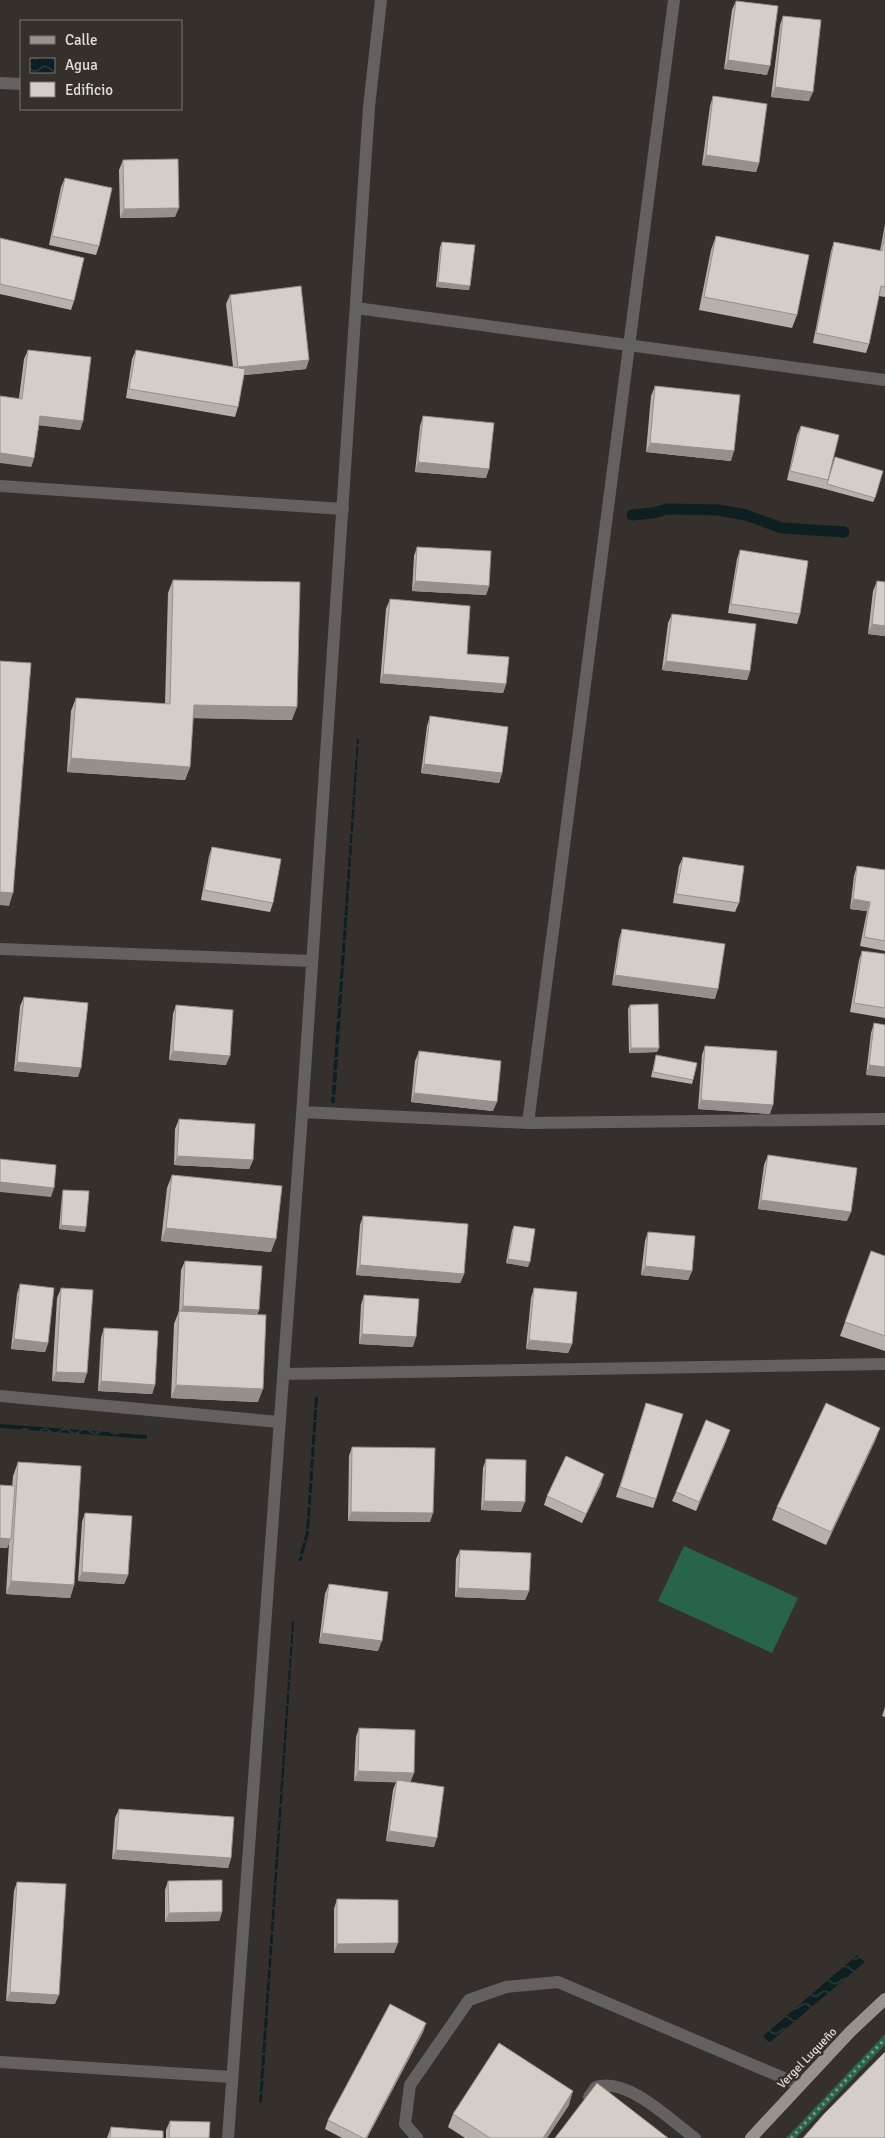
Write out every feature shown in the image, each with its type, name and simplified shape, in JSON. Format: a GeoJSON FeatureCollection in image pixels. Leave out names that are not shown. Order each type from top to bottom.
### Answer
{"type":"FeatureCollection","features":[{"type":"Feature","properties":{"kind":"main road","name":"Vergel Luqueño"},"geometry":{"type":"LineString","coordinates":[[751,2138],[800,2085],[885,1999]]}},
{"type":"Feature","properties":{"kind":"street"},"geometry":{"type":"LineString","coordinates":[[228,2138],[302,1112],[369,107],[381,0]]}},
{"type":"Feature","properties":{"kind":"street"},"geometry":{"type":"LineString","coordinates":[[528,1123],[674,0]]}},
{"type":"Feature","properties":{"kind":"street"},"geometry":{"type":"LineString","coordinates":[[0,83],[20,84]]}},
{"type":"Feature","properties":{"kind":"street"},"geometry":{"type":"LineString","coordinates":[[356,308],[885,380]]}},
{"type":"Feature","properties":{"kind":"street"},"geometry":{"type":"LineString","coordinates":[[0,486],[342,509]]}},
{"type":"Feature","properties":{"kind":"street"},"geometry":{"type":"LineString","coordinates":[[0,949],[312,961]]}},
{"type":"Feature","properties":{"kind":"street"},"geometry":{"type":"LineString","coordinates":[[302,1112],[528,1123],[885,1119]]}},
{"type":"Feature","properties":{"kind":"street"},"geometry":{"type":"LineString","coordinates":[[283,1374],[885,1364]]}},
{"type":"Feature","properties":{"kind":"street"},"geometry":{"type":"LineString","coordinates":[[0,1396],[279,1422]]}},
{"type":"Feature","properties":{"kind":"street"},"geometry":{"type":"LineString","coordinates":[[417,2138],[405,2124],[410,2085],[469,2000],[506,1987],[558,1982],[800,2085]]}},
{"type":"Feature","properties":{"kind":"street"},"geometry":{"type":"LineString","coordinates":[[0,2062],[231,2078]]}},
{"type":"Feature","properties":{"kind":"street"},"geometry":{"type":"LineString","coordinates":[[580,2109],[596,2087],[604,2084],[613,2085],[640,2098],[694,2138]]}},
{"type":"Feature","properties":{"kind":"path"},"geometry":{"type":"LineString","coordinates":[[791,2138],[885,2039]]}},
{"type":"Feature","properties":{"kind":"green space"},"geometry":{"type":"Polygon","coordinates":[[[684,1546],[798,1598],[772,1653],[658,1601],[684,1546]]]}},
{"type":"Feature","properties":{"kind":"green space"},"geometry":{"type":"Polygon","coordinates":[[[885,2034],[885,2045],[796,2138],[786,2138],[885,2034]]]}},
{"type":"Feature","properties":{"kind":"water"},"geometry":{"type":"Polygon","coordinates":[[[357,739],[359,739],[335,1103],[331,1103],[357,739]]]}},
{"type":"Feature","properties":{"kind":"water"},"geometry":{"type":"Polygon","coordinates":[[[315,1395],[318,1396],[309,1533],[301,1562],[298,1560],[306,1533],[315,1395]]]}},
{"type":"Feature","properties":{"kind":"water"},"geometry":{"type":"Polygon","coordinates":[[[0,1424],[147,1435],[147,1439],[0,1428],[0,1424]]]}},
{"type":"Feature","properties":{"kind":"water"},"geometry":{"type":"Polygon","coordinates":[[[292,1621],[294,1622],[262,2102],[259,2102],[292,1621]]]}},
{"type":"Feature","properties":{"kind":"water"},"geometry":{"type":"Polygon","coordinates":[[[857,1955],[865,1962],[769,2043],[763,2036],[857,1955]]]}},
{"type":"Feature","properties":{"kind":"building"},"geometry":{"type":"Polygon","coordinates":[[[736,1],[778,6],[770,66],[728,60],[736,1]]]}},
{"type":"Feature","properties":{"kind":"building"},"geometry":{"type":"Polygon","coordinates":[[[783,16],[821,20],[813,92],[775,87],[783,16]]]}},
{"type":"Feature","properties":{"kind":"building"},"geometry":{"type":"Polygon","coordinates":[[[713,96],[767,104],[759,163],[706,155],[713,96]]]}},
{"type":"Feature","properties":{"kind":"building"},"geometry":{"type":"Polygon","coordinates":[[[178,159],[179,208],[124,209],[123,160],[178,159]]]}},
{"type":"Feature","properties":{"kind":"building"},"geometry":{"type":"Polygon","coordinates":[[[65,178],[112,188],[99,246],[52,236],[65,178]]]}},
{"type":"Feature","properties":{"kind":"building"},"geometry":{"type":"Polygon","coordinates":[[[885,233],[885,287],[881,286],[869,344],[816,333],[834,242],[882,251],[885,233]]]}},
{"type":"Feature","properties":{"kind":"building"},"geometry":{"type":"Polygon","coordinates":[[[716,236],[809,255],[797,315],[704,297],[716,236]]]}},
{"type":"Feature","properties":{"kind":"building"},"geometry":{"type":"Polygon","coordinates":[[[0,238],[84,258],[74,301],[0,284],[0,238]]]}},
{"type":"Feature","properties":{"kind":"building"},"geometry":{"type":"Polygon","coordinates":[[[442,242],[475,245],[470,286],[438,282],[442,242]]]}},
{"type":"Feature","properties":{"kind":"building"},"geometry":{"type":"Polygon","coordinates":[[[301,286],[309,360],[238,367],[230,295],[301,286]]]}},
{"type":"Feature","properties":{"kind":"building"},"geometry":{"type":"Polygon","coordinates":[[[28,350],[91,357],[83,421],[40,416],[34,458],[0,453],[0,396],[22,399],[28,350]]]}},
{"type":"Feature","properties":{"kind":"building"},"geometry":{"type":"Polygon","coordinates":[[[136,350],[245,369],[238,407],[129,389],[136,350]]]}},
{"type":"Feature","properties":{"kind":"building"},"geometry":{"type":"Polygon","coordinates":[[[655,386],[740,395],[734,451],[650,443],[655,386]]]}},
{"type":"Feature","properties":{"kind":"building"},"geometry":{"type":"Polygon","coordinates":[[[423,416],[494,423],[489,469],[418,462],[423,416]]]}},
{"type":"Feature","properties":{"kind":"building"},"geometry":{"type":"Polygon","coordinates":[[[801,426],[839,435],[828,480],[790,471],[801,426]]]}},
{"type":"Feature","properties":{"kind":"building"},"geometry":{"type":"Polygon","coordinates":[[[835,457],[883,471],[875,498],[827,484],[835,457]]]}},
{"type":"Feature","properties":{"kind":"building"},"geometry":{"type":"Polygon","coordinates":[[[417,547],[491,551],[489,586],[415,581],[417,547]]]}},
{"type":"Feature","properties":{"kind":"building"},"geometry":{"type":"Polygon","coordinates":[[[740,550],[808,561],[800,614],[731,604],[740,550]]]}},
{"type":"Feature","properties":{"kind":"building"},"geometry":{"type":"Polygon","coordinates":[[[173,580],[300,582],[297,707],[194,705],[190,767],[71,758],[76,698],[170,704],[173,580]]]}},
{"type":"Feature","properties":{"kind":"building"},"geometry":{"type":"Polygon","coordinates":[[[877,581],[885,582],[885,626],[872,624],[877,581]]]}},
{"type":"Feature","properties":{"kind":"building"},"geometry":{"type":"Polygon","coordinates":[[[390,599],[470,606],[467,654],[509,657],[506,684],[383,674],[390,599]]]}},
{"type":"Feature","properties":{"kind":"building"},"geometry":{"type":"Polygon","coordinates":[[[672,614],[756,624],[750,671],[666,661],[672,614]]]}},
{"type":"Feature","properties":{"kind":"building"},"geometry":{"type":"Polygon","coordinates":[[[0,661],[31,663],[13,893],[0,892],[0,661]]]}},
{"type":"Feature","properties":{"kind":"building"},"geometry":{"type":"Polygon","coordinates":[[[430,716],[508,727],[502,773],[424,764],[430,716]]]}},
{"type":"Feature","properties":{"kind":"building"},"geometry":{"type":"Polygon","coordinates":[[[212,847],[281,859],[273,903],[204,890],[212,847]]]}},
{"type":"Feature","properties":{"kind":"building"},"geometry":{"type":"Polygon","coordinates":[[[683,857],[744,866],[739,903],[676,894],[683,857]]]}},
{"type":"Feature","properties":{"kind":"building"},"geometry":{"type":"Polygon","coordinates":[[[857,866],[885,870],[885,941],[864,937],[870,902],[853,899],[857,866]]]}},
{"type":"Feature","properties":{"kind":"building"},"geometry":{"type":"Polygon","coordinates":[[[622,929],[725,944],[718,989],[615,975],[622,929]]]}},
{"type":"Feature","properties":{"kind":"building"},"geometry":{"type":"Polygon","coordinates":[[[862,951],[885,954],[885,1008],[854,1003],[862,951]]]}},
{"type":"Feature","properties":{"kind":"building"},"geometry":{"type":"Polygon","coordinates":[[[24,997],[88,1003],[81,1068],[17,1062],[24,997]]]}},
{"type":"Feature","properties":{"kind":"building"},"geometry":{"type":"Polygon","coordinates":[[[658,1004],[659,1048],[631,1048],[630,1005],[658,1004]]]}},
{"type":"Feature","properties":{"kind":"building"},"geometry":{"type":"Polygon","coordinates":[[[176,1005],[233,1010],[230,1056],[173,1051],[176,1005]]]}},
{"type":"Feature","properties":{"kind":"building"},"geometry":{"type":"Polygon","coordinates":[[[874,1023],[885,1025],[885,1067],[869,1065],[874,1023]]]}},
{"type":"Feature","properties":{"kind":"building"},"geometry":{"type":"Polygon","coordinates":[[[705,1046],[777,1051],[773,1105],[701,1100],[705,1046]]]}},
{"type":"Feature","properties":{"kind":"building"},"geometry":{"type":"Polygon","coordinates":[[[419,1051],[501,1061],[497,1102],[414,1093],[419,1051]]]}},
{"type":"Feature","properties":{"kind":"building"},"geometry":{"type":"Polygon","coordinates":[[[656,1055],[697,1063],[693,1080],[653,1072],[656,1055]]]}},
{"type":"Feature","properties":{"kind":"building"},"geometry":{"type":"Polygon","coordinates":[[[179,1119],[255,1124],[253,1160],[177,1156],[179,1119]]]}},
{"type":"Feature","properties":{"kind":"building"},"geometry":{"type":"Polygon","coordinates":[[[768,1155],[857,1168],[851,1212],[761,1200],[768,1155]]]}},
{"type":"Feature","properties":{"kind":"building"},"geometry":{"type":"Polygon","coordinates":[[[0,1159],[56,1165],[54,1188],[0,1182],[0,1159]]]}},
{"type":"Feature","properties":{"kind":"building"},"geometry":{"type":"Polygon","coordinates":[[[172,1175],[282,1186],[276,1239],[166,1228],[172,1175]]]}},
{"type":"Feature","properties":{"kind":"building"},"geometry":{"type":"Polygon","coordinates":[[[63,1190],[89,1191],[86,1227],[61,1225],[63,1190]]]}},
{"type":"Feature","properties":{"kind":"building"},"geometry":{"type":"Polygon","coordinates":[[[363,1216],[468,1224],[464,1274],[360,1265],[363,1216]]]}},
{"type":"Feature","properties":{"kind":"building"},"geometry":{"type":"Polygon","coordinates":[[[514,1226],[535,1229],[530,1262],[508,1259],[514,1226]]]}},
{"type":"Feature","properties":{"kind":"building"},"geometry":{"type":"Polygon","coordinates":[[[648,1232],[695,1236],[692,1271],[645,1266],[648,1232]]]}},
{"type":"Feature","properties":{"kind":"building"},"geometry":{"type":"Polygon","coordinates":[[[871,1251],[885,1256],[885,1336],[845,1322],[871,1251]]]}},
{"type":"Feature","properties":{"kind":"building"},"geometry":{"type":"Polygon","coordinates":[[[185,1261],[262,1266],[259,1310],[183,1306],[185,1261]]]}},
{"type":"Feature","properties":{"kind":"building"},"geometry":{"type":"Polygon","coordinates":[[[20,1284],[54,1288],[48,1343],[14,1339],[20,1284]]]}},
{"type":"Feature","properties":{"kind":"building"},"geometry":{"type":"Polygon","coordinates":[[[61,1288],[93,1290],[87,1373],[56,1372],[61,1288]]]}},
{"type":"Feature","properties":{"kind":"building"},"geometry":{"type":"Polygon","coordinates":[[[534,1288],[577,1292],[572,1344],[529,1340],[534,1288]]]}},
{"type":"Feature","properties":{"kind":"building"},"geometry":{"type":"Polygon","coordinates":[[[364,1295],[419,1299],[416,1337],[362,1334],[364,1295]]]}},
{"type":"Feature","properties":{"kind":"building"},"geometry":{"type":"Polygon","coordinates":[[[179,1311],[266,1315],[263,1389],[176,1385],[179,1311]]]}},
{"type":"Feature","properties":{"kind":"building"},"geometry":{"type":"Polygon","coordinates":[[[104,1328],[158,1331],[155,1385],[101,1381],[104,1328]]]}},
{"type":"Feature","properties":{"kind":"building"},"geometry":{"type":"Polygon","coordinates":[[[646,1403],[683,1414],[656,1499],[620,1487],[646,1403]]]}},
{"type":"Feature","properties":{"kind":"building"},"geometry":{"type":"Polygon","coordinates":[[[826,1403],[880,1428],[831,1532],[777,1507],[826,1403]]]}},
{"type":"Feature","properties":{"kind":"building"},"geometry":{"type":"Polygon","coordinates":[[[706,1420],[730,1430],[699,1502],[676,1492],[706,1420]]]}},
{"type":"Feature","properties":{"kind":"building"},"geometry":{"type":"Polygon","coordinates":[[[352,1447],[435,1448],[433,1513],[351,1512],[352,1447]]]}},
{"type":"Feature","properties":{"kind":"building"},"geometry":{"type":"Polygon","coordinates":[[[566,1456],[604,1474],[586,1514],[547,1496],[566,1456]]]}},
{"type":"Feature","properties":{"kind":"building"},"geometry":{"type":"Polygon","coordinates":[[[486,1459],[526,1460],[525,1502],[484,1501],[486,1459]]]}},
{"type":"Feature","properties":{"kind":"building"},"geometry":{"type":"Polygon","coordinates":[[[18,1462],[81,1466],[74,1585],[11,1581],[18,1462]]]}},
{"type":"Feature","properties":{"kind":"building"},"geometry":{"type":"Polygon","coordinates":[[[0,1485],[15,1486],[11,1539],[0,1538],[0,1485]]]}},
{"type":"Feature","properties":{"kind":"building"},"geometry":{"type":"Polygon","coordinates":[[[85,1513],[132,1516],[128,1575],[82,1572],[85,1513]]]}},
{"type":"Feature","properties":{"kind":"building"},"geometry":{"type":"Polygon","coordinates":[[[460,1550],[531,1553],[529,1591],[458,1588],[460,1550]]]}},
{"type":"Feature","properties":{"kind":"building"},"geometry":{"type":"Polygon","coordinates":[[[329,1584],[388,1592],[382,1641],[322,1633],[329,1584]]]}},
{"type":"Feature","properties":{"kind":"building"},"geometry":{"type":"Polygon","coordinates":[[[359,1728],[415,1730],[414,1773],[358,1771],[359,1728]]]}},
{"type":"Feature","properties":{"kind":"building"},"geometry":{"type":"Polygon","coordinates":[[[397,1780],[444,1787],[437,1838],[389,1831],[397,1780]]]}},
{"type":"Feature","properties":{"kind":"building"},"geometry":{"type":"Polygon","coordinates":[[[119,1809],[234,1817],[231,1858],[116,1850],[119,1809]]]}},
{"type":"Feature","properties":{"kind":"building"},"geometry":{"type":"Polygon","coordinates":[[[222,1880],[222,1912],[169,1913],[168,1881],[222,1880]]]}},
{"type":"Feature","properties":{"kind":"building"},"geometry":{"type":"Polygon","coordinates":[[[17,1882],[66,1884],[59,1995],[10,1992],[17,1882]]]}},
{"type":"Feature","properties":{"kind":"building"},"geometry":{"type":"Polygon","coordinates":[[[337,1899],[398,1900],[398,1943],[337,1944],[337,1899]]]}},
{"type":"Feature","properties":{"kind":"building"},"geometry":{"type":"Polygon","coordinates":[[[390,2004],[426,2023],[366,2138],[363,2138],[328,2120],[390,2004]]]}},
{"type":"Feature","properties":{"kind":"building"},"geometry":{"type":"Polygon","coordinates":[[[499,2043],[573,2091],[543,2138],[490,2138],[453,2114],[499,2043]]]}},
{"type":"Feature","properties":{"kind":"building"},"geometry":{"type":"Polygon","coordinates":[[[885,2052],[885,2138],[803,2138],[824,2114],[885,2052]]]}},
{"type":"Feature","properties":{"kind":"building"},"geometry":{"type":"Polygon","coordinates":[[[597,2083],[668,2138],[555,2138],[597,2083]]]}},
{"type":"Feature","properties":{"kind":"building"},"geometry":{"type":"Polygon","coordinates":[[[170,2121],[210,2122],[209,2138],[169,2138],[170,2121]]]}},
{"type":"Feature","properties":{"kind":"building"},"geometry":{"type":"Polygon","coordinates":[[[111,2127],[163,2131],[163,2138],[110,2138],[111,2127]]]}},
{"type":"Feature","properties":{"kind":"waterway"},"geometry":{"type":"LineString","coordinates":[[632,515],[653,513],[667,509],[719,510],[746,515],[782,528],[844,532]]}}]}
